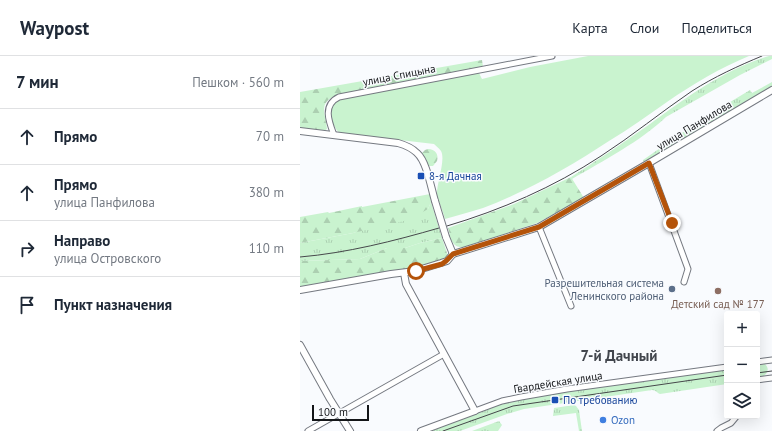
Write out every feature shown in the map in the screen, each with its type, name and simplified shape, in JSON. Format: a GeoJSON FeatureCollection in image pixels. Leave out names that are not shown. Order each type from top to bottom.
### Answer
{"type":"FeatureCollection","features":[{"type":"Feature","properties":{"kind":"main road","name":"улица Панфилова"},"geometry":{"type":"LineString","coordinates":[[300,290],[416,271],[442,264],[453,254],[539,227],[772,90]]}},
{"type":"Feature","properties":{"kind":"main road"},"geometry":{"type":"LineString","coordinates":[[300,131],[398,143],[413,149],[419,154],[425,165],[446,237],[453,254]]}},
{"type":"Feature","properties":{"kind":"main road"},"geometry":{"type":"LineString","coordinates":[[404,273],[406,284],[475,411]]}},
{"type":"Feature","properties":{"kind":"main road"},"geometry":{"type":"LineString","coordinates":[[300,345],[350,431]]}},
{"type":"Feature","properties":{"kind":"main road","name":"Гвардейская улица"},"geometry":{"type":"LineString","coordinates":[[421,431],[475,411]]}},
{"type":"Feature","properties":{"kind":"street","name":"улица Спицына"},"geometry":{"type":"LineString","coordinates":[[334,135],[328,117],[328,110],[333,100],[339,97],[552,56]]}},
{"type":"Feature","properties":{"kind":"street"},"geometry":{"type":"LineString","coordinates":[[649,163],[688,269],[684,282]]}},
{"type":"Feature","properties":{"kind":"street"},"geometry":{"type":"LineString","coordinates":[[539,227],[571,306]]}},
{"type":"Feature","properties":{"kind":"street"},"geometry":{"type":"LineString","coordinates":[[308,431],[420,366],[444,354]]}},
{"type":"Feature","properties":{"kind":"street"},"geometry":{"type":"LineString","coordinates":[[760,362],[771,360],[772,366]]}},
{"type":"Feature","properties":{"kind":"street","name":"Гвардейская улица"},"geometry":{"type":"LineString","coordinates":[[475,411],[502,401],[533,395],[724,367]]}},
{"type":"Feature","properties":{"kind":"street"},"geometry":{"type":"LineString","coordinates":[[760,380],[772,378]]}},
{"type":"Feature","properties":{"kind":"street"},"geometry":{"type":"LineString","coordinates":[[717,431],[732,423],[735,419]]}},
{"type":"Feature","properties":{"kind":"green space"},"geometry":{"type":"Polygon","coordinates":[[[588,56],[749,56],[717,71],[677,95],[631,127],[548,178],[499,202],[445,219],[437,195],[442,166],[442,155],[441,151],[434,144],[340,133],[335,128],[331,116],[333,105],[341,99],[479,73],[482,79],[530,67],[588,56]]]}},
{"type":"Feature","properties":{"kind":"green space"},"geometry":{"type":"Polygon","coordinates":[[[772,56],[772,59],[740,75],[666,117],[645,134],[609,158],[572,179],[571,177],[707,85],[737,68],[772,56]]]}},
{"type":"Feature","properties":{"kind":"green space"},"geometry":{"type":"Polygon","coordinates":[[[482,60],[483,67],[337,95],[327,101],[325,105],[324,113],[327,129],[324,131],[300,129],[300,92],[482,60]]]}},
{"type":"Feature","properties":{"kind":"green space"},"geometry":{"type":"Polygon","coordinates":[[[772,82],[772,88],[644,162],[643,160],[702,119],[750,90],[752,93],[772,82]]]}},
{"type":"Feature","properties":{"kind":"green space"},"geometry":{"type":"Polygon","coordinates":[[[428,149],[433,150],[437,154],[437,161],[433,166],[429,166],[422,153],[428,149]]]}},
{"type":"Feature","properties":{"kind":"green space"},"geometry":{"type":"Polygon","coordinates":[[[571,177],[584,198],[537,223],[466,247],[459,247],[452,242],[449,236],[448,228],[514,204],[571,177]]]}},
{"type":"Feature","properties":{"kind":"green space"},"geometry":{"type":"Polygon","coordinates":[[[430,194],[431,202],[428,209],[404,221],[300,243],[300,217],[430,194]]]}},
{"type":"Feature","properties":{"kind":"green space"},"geometry":{"type":"Polygon","coordinates":[[[431,202],[442,238],[405,248],[387,248],[360,259],[300,261],[300,243],[353,233],[428,209],[431,202]]]}},
{"type":"Feature","properties":{"kind":"green space"},"geometry":{"type":"Polygon","coordinates":[[[442,238],[448,256],[440,261],[412,269],[300,288],[300,261],[360,259],[387,248],[405,248],[442,238]]]}},
{"type":"Feature","properties":{"kind":"green space"},"geometry":{"type":"Polygon","coordinates":[[[765,364],[768,369],[766,373],[760,378],[760,365],[765,364]]]}},
{"type":"Feature","properties":{"kind":"green space"},"geometry":{"type":"Polygon","coordinates":[[[724,369],[724,384],[660,394],[655,390],[652,390],[524,409],[460,431],[426,431],[503,403],[545,395],[724,369]]]}},
{"type":"Feature","properties":{"kind":"green space"},"geometry":{"type":"Polygon","coordinates":[[[574,405],[579,410],[582,431],[579,431],[576,413],[553,416],[554,408],[574,405]]]}},
{"type":"Feature","properties":{"kind":"green space"},"geometry":{"type":"Polygon","coordinates":[[[499,421],[502,425],[498,431],[472,431],[499,421]]]}},
{"type":"Feature","properties":{"kind":"tram line"},"geometry":{"type":"LineString","coordinates":[[760,373],[772,371]]}},
{"type":"Feature","properties":{"kind":"tram line"},"geometry":{"type":"LineString","coordinates":[[443,431],[513,406],[724,375]]}},
{"type":"Feature","properties":{"kind":"railway"},"geometry":{"type":"LineString","coordinates":[[447,226],[487,213],[527,197],[565,178],[613,148],[692,91],[726,72],[762,56]]}},
{"type":"Feature","properties":{"kind":"railway"},"geometry":{"type":"LineString","coordinates":[[300,257],[335,253],[370,246],[439,228]]}},
{"type":"Feature","properties":{"kind":"place","name":"8-я Дачная"},"geometry":{"type":"Point","coordinates":[421,176]}},
{"type":"Feature","properties":{"kind":"place","name":"Разрешительная система Ленинского района"},"geometry":{"type":"Point","coordinates":[672,289]}},
{"type":"Feature","properties":{"kind":"place","name":"Детский сад № 177"},"geometry":{"type":"Point","coordinates":[718,291]}},
{"type":"Feature","properties":{"kind":"place","name":"По требованию"},"geometry":{"type":"Point","coordinates":[555,400]}},
{"type":"Feature","properties":{"kind":"place","name":"Ozon"},"geometry":{"type":"Point","coordinates":[603,420]}},
{"type":"Feature","properties":{"kind":"district","name":"7-й Дачный"},"geometry":{"type":"Point","coordinates":[619,356]}},
{"type":"Feature","properties":{"kind":"route"},"geometry":{"type":"LineString","coordinates":[[416,271],[442,264],[453,254],[539,227],[649,163],[672,223]]}}]}
